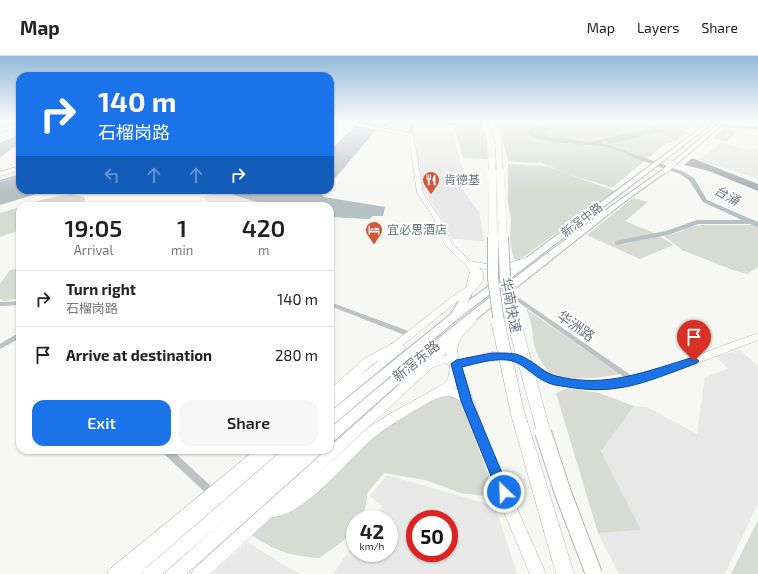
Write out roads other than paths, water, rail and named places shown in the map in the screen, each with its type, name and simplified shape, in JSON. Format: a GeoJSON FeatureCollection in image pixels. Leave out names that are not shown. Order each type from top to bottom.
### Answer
{"type":"FeatureCollection","features":[{"type":"Feature","properties":{"kind":"highway","name":"华南快速"},"geometry":{"type":"LineString","coordinates":[[491,145],[493,262],[495,296],[506,368],[517,411],[565,574]]}},
{"type":"Feature","properties":{"kind":"highway","name":"华南快速"},"geometry":{"type":"LineString","coordinates":[[498,145],[504,267],[515,326],[528,381],[543,429],[594,574]]}},
{"type":"Feature","properties":{"kind":"highway","name":"新滘中路"},"geometry":{"type":"LineString","coordinates":[[451,319],[682,145]]}},
{"type":"Feature","properties":{"kind":"highway","name":"新滘中路"},"geometry":{"type":"LineString","coordinates":[[506,291],[697,145]]}},
{"type":"Feature","properties":{"kind":"highway","name":"新滘东路"},"geometry":{"type":"LineString","coordinates":[[334,415],[365,396],[506,291]]}},
{"type":"Feature","properties":{"kind":"highway"},"geometry":{"type":"LineString","coordinates":[[421,332],[451,319],[468,293]]}},
{"type":"Feature","properties":{"kind":"highway","name":"新滘东路"},"geometry":{"type":"LineString","coordinates":[[334,431],[365,396],[451,319]]}},
{"type":"Feature","properties":{"kind":"highway"},"geometry":{"type":"LineString","coordinates":[[151,574],[289,454]]}},
{"type":"Feature","properties":{"kind":"highway"},"geometry":{"type":"LineString","coordinates":[[175,574],[310,454]]}},
{"type":"Feature","properties":{"kind":"main road"},"geometry":{"type":"LineString","coordinates":[[334,392],[369,361],[389,350],[409,334],[468,293],[479,281],[479,273],[450,245],[437,218],[420,193],[413,145]]}},
{"type":"Feature","properties":{"kind":"main road"},"geometry":{"type":"LineString","coordinates":[[0,174],[16,169]]}},
{"type":"Feature","properties":{"kind":"main road"},"geometry":{"type":"LineString","coordinates":[[463,259],[478,266],[500,268],[521,263],[532,257]]}},
{"type":"Feature","properties":{"kind":"main road"},"geometry":{"type":"LineString","coordinates":[[334,450],[426,367],[481,310]]}},
{"type":"Feature","properties":{"kind":"main road"},"geometry":{"type":"LineString","coordinates":[[334,402],[421,332]]}},
{"type":"Feature","properties":{"kind":"main road"},"geometry":{"type":"LineString","coordinates":[[426,367],[441,359],[447,359],[456,364],[492,356],[510,357],[519,358],[545,377],[568,383],[610,385],[633,380],[706,357],[758,336]]}},
{"type":"Feature","properties":{"kind":"main road"},"geometry":{"type":"LineString","coordinates":[[456,337],[451,352],[467,401],[486,452],[538,574]]}},
{"type":"Feature","properties":{"kind":"main road"},"geometry":{"type":"LineString","coordinates":[[217,494],[267,511],[278,510],[296,501],[372,432],[410,408],[440,392],[453,380],[456,364]]}},
{"type":"Feature","properties":{"kind":"main road"},"geometry":{"type":"LineString","coordinates":[[440,392],[456,393],[467,401]]}},
{"type":"Feature","properties":{"kind":"main road"},"geometry":{"type":"LineString","coordinates":[[129,574],[202,513],[217,494],[260,454]]}},
{"type":"Feature","properties":{"kind":"main road"},"geometry":{"type":"LineString","coordinates":[[115,574],[217,494],[257,466],[271,454]]}},
{"type":"Feature","properties":{"kind":"main road"},"geometry":{"type":"LineString","coordinates":[[199,574],[330,454]]}},
{"type":"Feature","properties":{"kind":"main road"},"geometry":{"type":"LineString","coordinates":[[257,466],[253,478],[253,489],[262,498],[276,497],[293,487]]}},
{"type":"Feature","properties":{"kind":"main road"},"geometry":{"type":"LineString","coordinates":[[202,513],[222,505],[234,507],[238,510],[242,522],[235,540]]}},
{"type":"Feature","properties":{"kind":"street"},"geometry":{"type":"LineString","coordinates":[[0,181],[16,176]]}},
{"type":"Feature","properties":{"kind":"street","name":"华洲路"},"geometry":{"type":"LineString","coordinates":[[506,291],[633,380]]}},
{"type":"Feature","properties":{"kind":"street"},"geometry":{"type":"LineString","coordinates":[[0,304],[16,303]]}},
{"type":"Feature","properties":{"kind":"street"},"geometry":{"type":"LineString","coordinates":[[334,306],[409,334]]}},
{"type":"Feature","properties":{"kind":"street"},"geometry":{"type":"LineString","coordinates":[[0,346],[16,336]]}},
{"type":"Feature","properties":{"kind":"street"},"geometry":{"type":"LineString","coordinates":[[171,454],[217,494]]}},
{"type":"Feature","properties":{"kind":"waterway","name":"台涌"},"geometry":{"type":"LineString","coordinates":[[631,155],[682,173],[692,179],[705,201],[751,222]]}},
{"type":"Feature","properties":{"kind":"waterway"},"geometry":{"type":"LineString","coordinates":[[618,243],[668,233],[697,222],[751,222]]}},
{"type":"Feature","properties":{"kind":"waterway","name":"台涌"},"geometry":{"type":"LineString","coordinates":[[751,222],[758,225]]}},
{"type":"Feature","properties":{"kind":"place","name":"肯德基"},"geometry":{"type":"Point","coordinates":[431,195]}},
{"type":"Feature","properties":{"kind":"place","name":"宜必思酒店"},"geometry":{"type":"Point","coordinates":[374,245]}}]}
